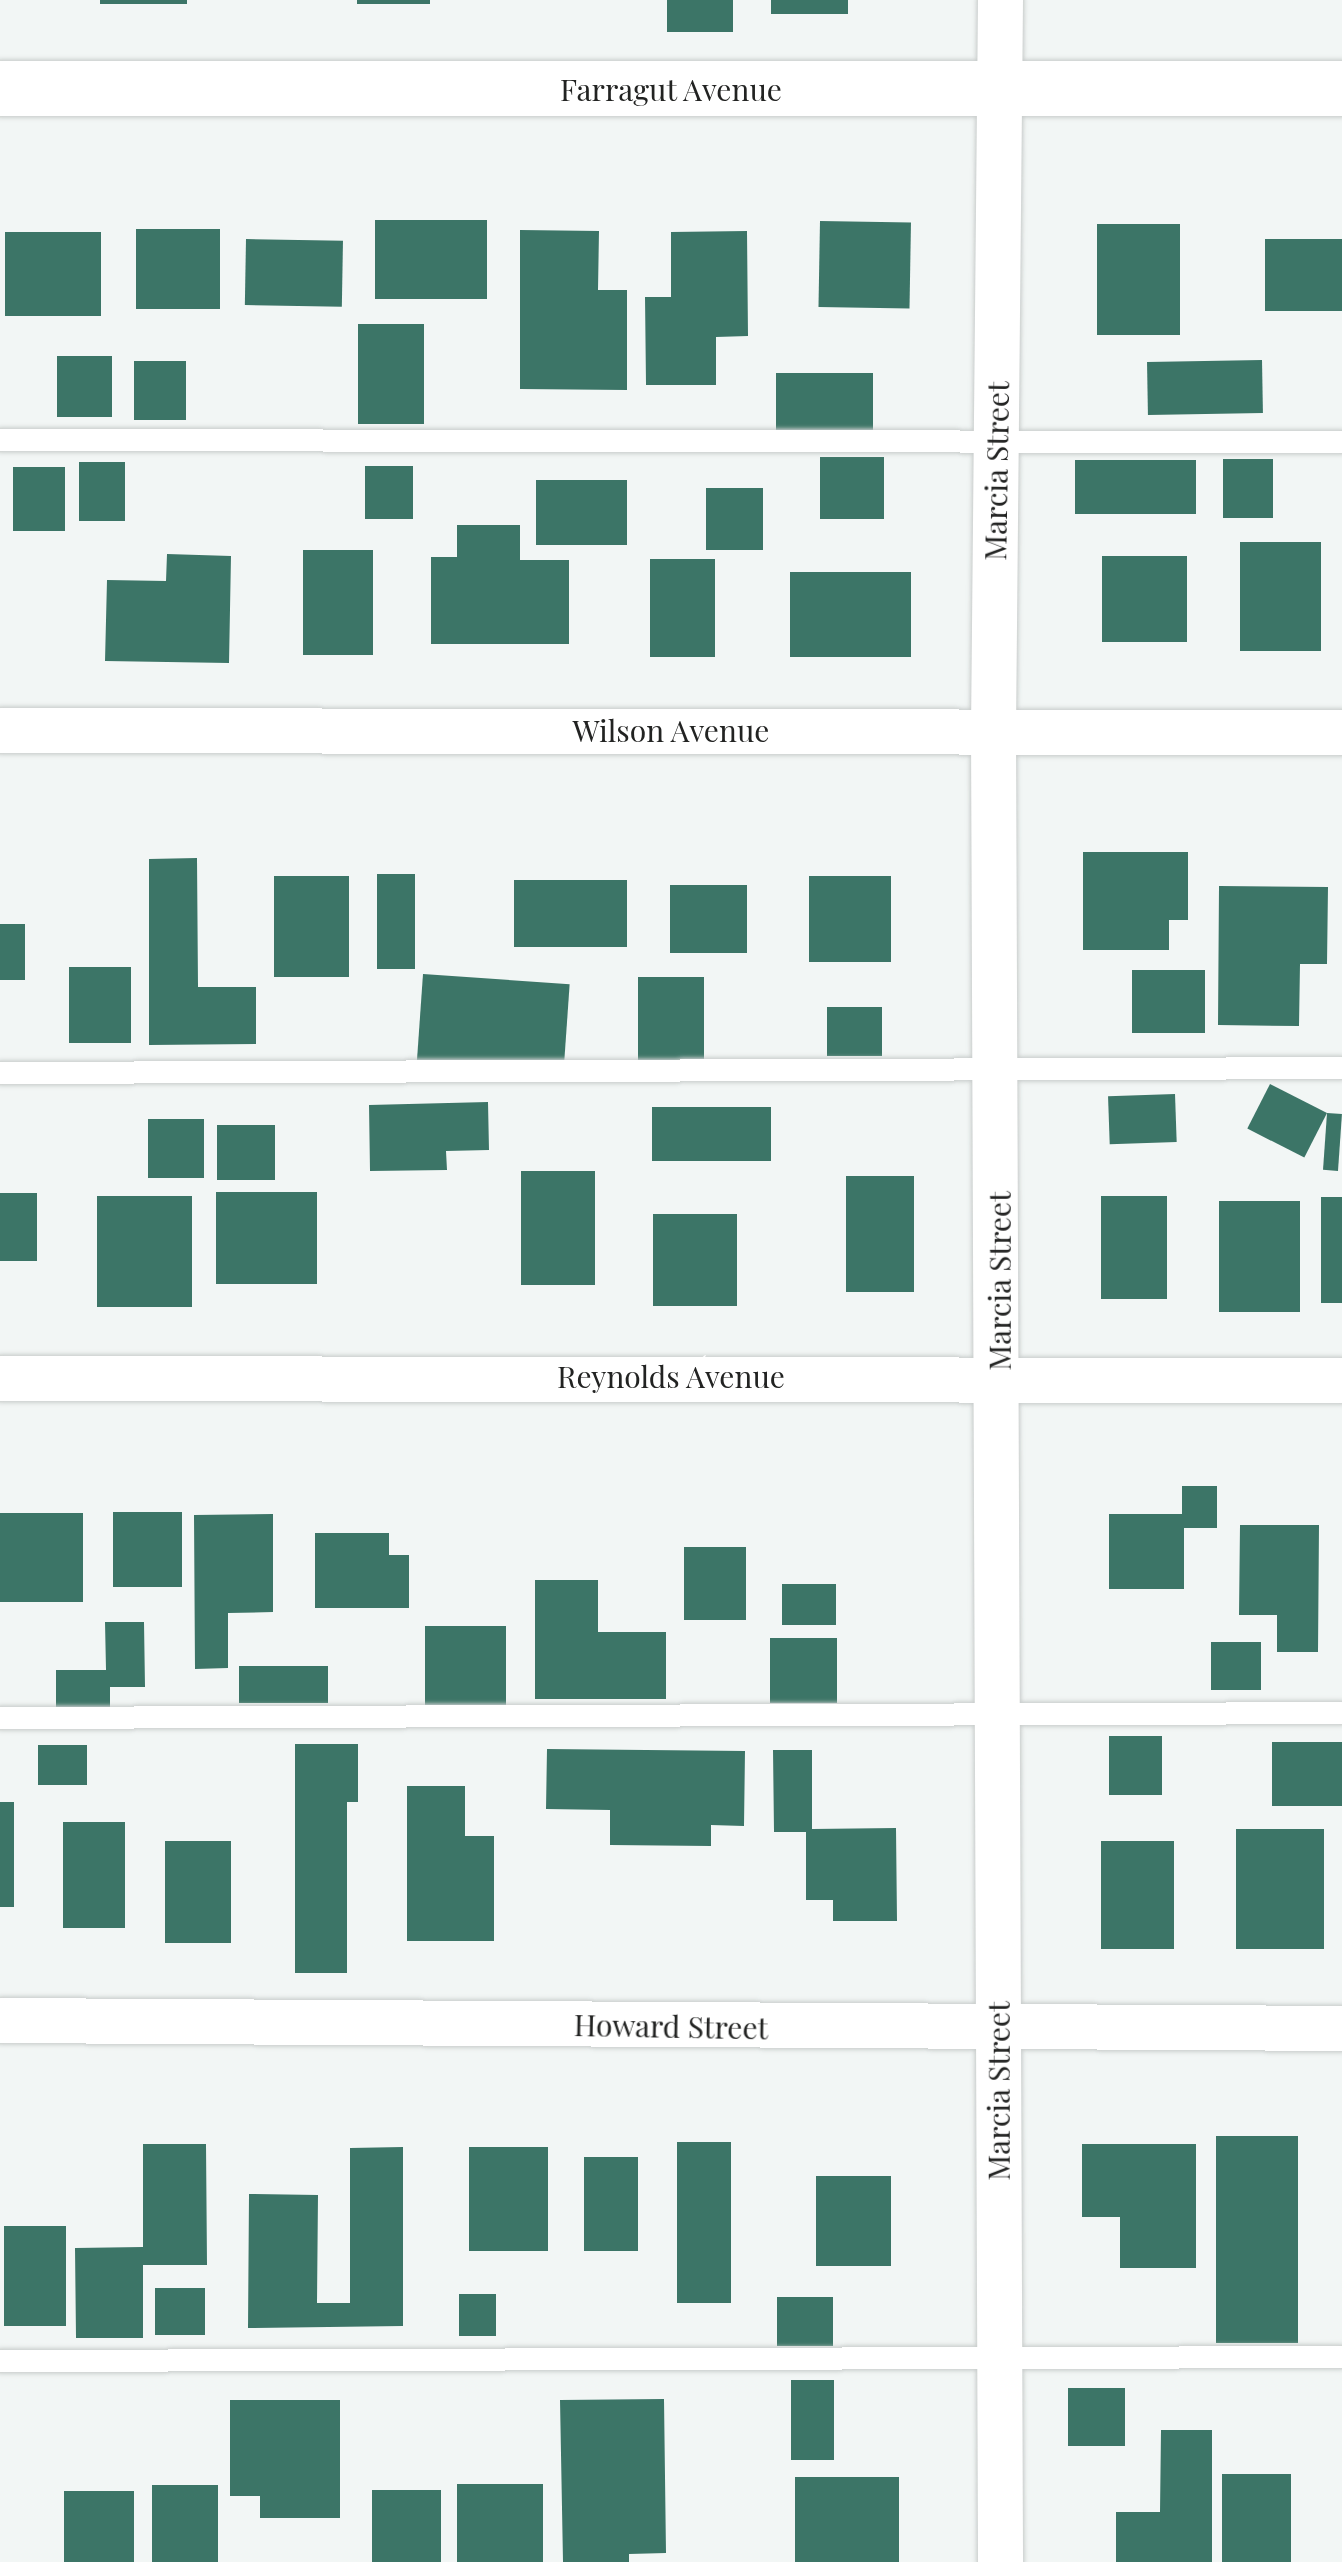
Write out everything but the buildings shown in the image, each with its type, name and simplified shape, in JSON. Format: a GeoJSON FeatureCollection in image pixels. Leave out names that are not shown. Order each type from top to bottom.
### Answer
{"type":"FeatureCollection","features":[{"type":"Feature","properties":{"kind":"street","name":"Marcia Street"},"geometry":{"type":"LineString","coordinates":[[1000,0],[993,730],[1000,1375],[1000,2562]]}},
{"type":"Feature","properties":{"kind":"street","name":"Farragut Avenue"},"geometry":{"type":"LineString","coordinates":[[0,88],[1342,88]]}},
{"type":"Feature","properties":{"kind":"street","name":"Wilson Avenue"},"geometry":{"type":"LineString","coordinates":[[0,730],[1342,732]]}},
{"type":"Feature","properties":{"kind":"street","name":"Reynolds Avenue"},"geometry":{"type":"LineString","coordinates":[[0,1378],[1000,1375],[1342,1380]]}},
{"type":"Feature","properties":{"kind":"street","name":"Howard Street"},"geometry":{"type":"LineString","coordinates":[[0,2020],[998,2029],[1342,2028]]}},
{"type":"Feature","properties":{"kind":"lane"},"geometry":{"type":"LineString","coordinates":[[0,440],[1342,442]]}},
{"type":"Feature","properties":{"kind":"lane"},"geometry":{"type":"LineString","coordinates":[[0,1073],[1342,1068]]}},
{"type":"Feature","properties":{"kind":"lane"},"geometry":{"type":"LineString","coordinates":[[0,1718],[1342,1713]]}},
{"type":"Feature","properties":{"kind":"lane"},"geometry":{"type":"LineString","coordinates":[[0,2361],[1342,2357]]}}]}
